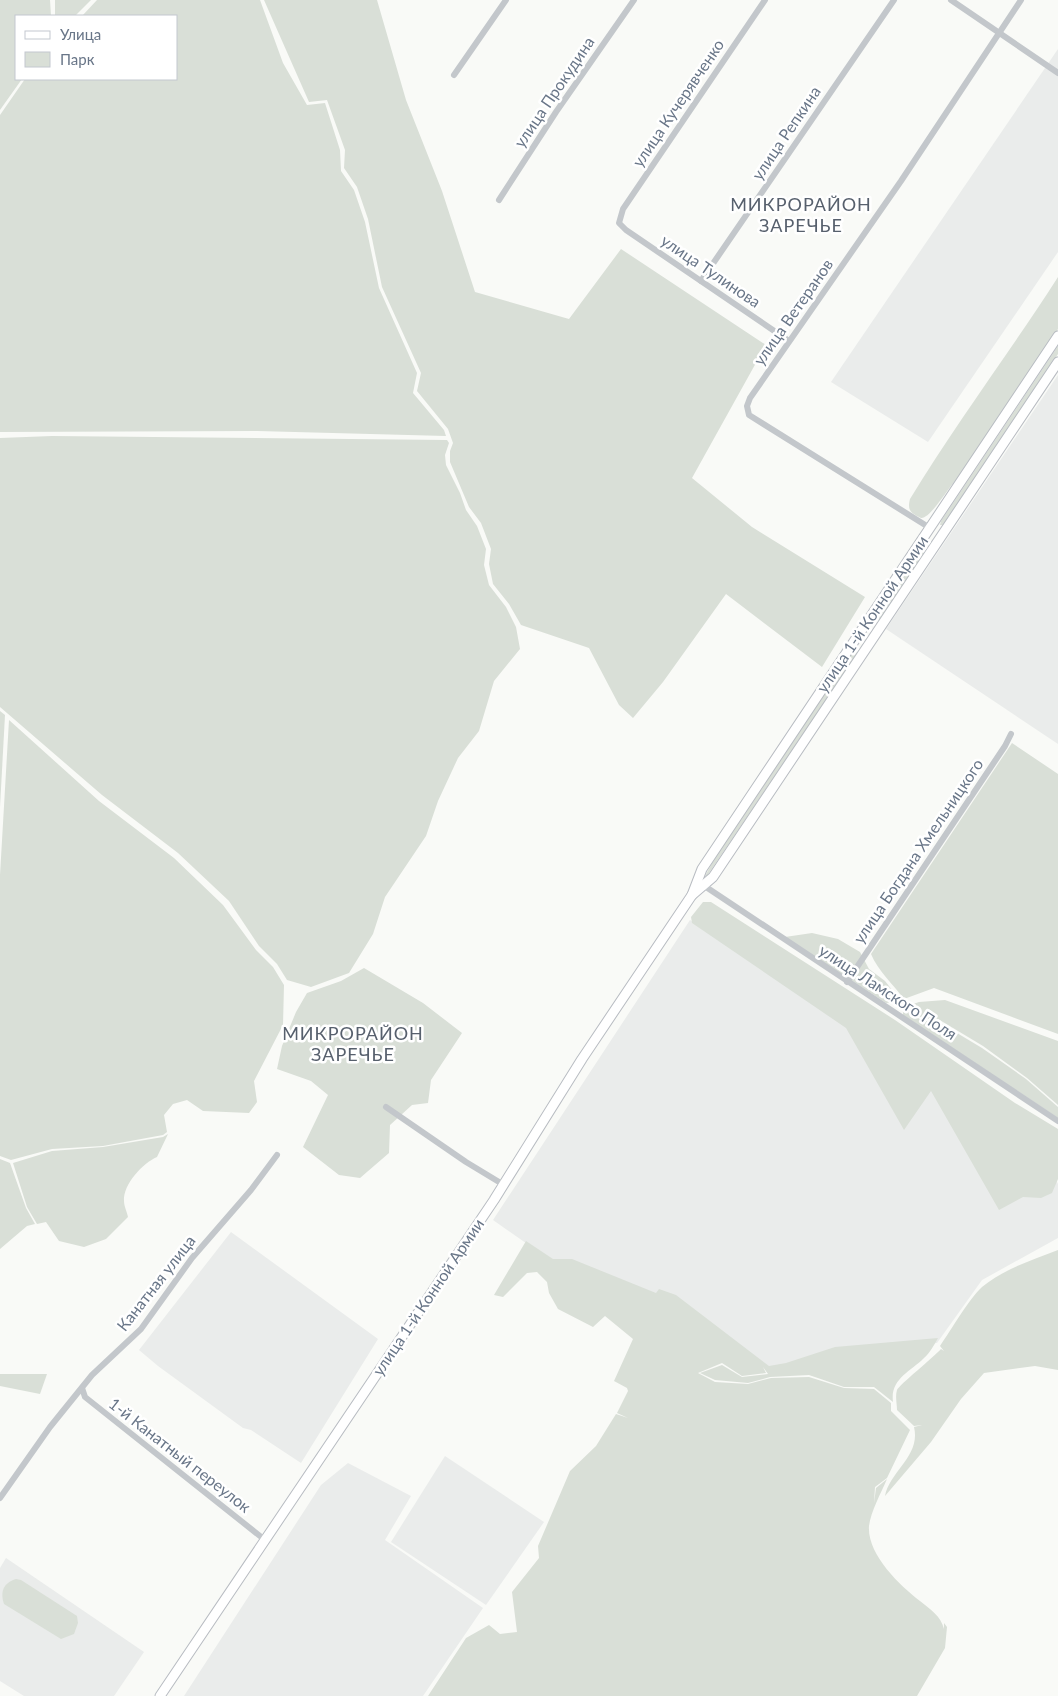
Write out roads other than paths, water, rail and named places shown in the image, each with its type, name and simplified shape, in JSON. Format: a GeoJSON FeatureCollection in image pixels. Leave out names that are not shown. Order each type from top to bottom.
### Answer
{"type":"FeatureCollection","features":[{"type":"Feature","properties":{"kind":"main road","name":"улица 1-й Конной Армии"},"geometry":{"type":"LineString","coordinates":[[160,1696],[504,1184],[582,1059],[692,895],[702,870],[1058,336]]}},
{"type":"Feature","properties":{"kind":"main road","name":"улица 1-й Конной Армии"},"geometry":{"type":"LineString","coordinates":[[692,895],[713,877],[1058,362]]}},
{"type":"Feature","properties":{"kind":"main road"},"geometry":{"type":"LineString","coordinates":[[929,530],[940,539]]}},
{"type":"Feature","properties":{"kind":"main road"},"geometry":{"type":"LineString","coordinates":[[861,630],[874,638]]}},
{"type":"Feature","properties":{"kind":"street"},"geometry":{"type":"LineString","coordinates":[[454,75],[506,0]]}},
{"type":"Feature","properties":{"kind":"street","name":"улица Прокудина"},"geometry":{"type":"LineString","coordinates":[[499,200],[556,112],[634,0]]}},
{"type":"Feature","properties":{"kind":"street","name":"улица Кучерявченко"},"geometry":{"type":"LineString","coordinates":[[619,223],[623,209],[765,0]]}},
{"type":"Feature","properties":{"kind":"street","name":"улица Репкина"},"geometry":{"type":"LineString","coordinates":[[701,281],[894,0]]}},
{"type":"Feature","properties":{"kind":"street"},"geometry":{"type":"LineString","coordinates":[[951,0],[1058,73]]}},
{"type":"Feature","properties":{"kind":"street","name":"улица Ветеранов"},"geometry":{"type":"LineString","coordinates":[[929,530],[749,415],[747,406],[750,398],[901,181],[1021,0]]}},
{"type":"Feature","properties":{"kind":"street","name":"улица Тулинова"},"geometry":{"type":"LineString","coordinates":[[619,223],[626,230],[789,341]]}},
{"type":"Feature","properties":{"kind":"street","name":"улица Богдана Хмельницкого"},"geometry":{"type":"LineString","coordinates":[[847,982],[1005,746],[1011,734]]}},
{"type":"Feature","properties":{"kind":"street","name":"улица Ламского Поля"},"geometry":{"type":"LineString","coordinates":[[703,885],[1058,1121]]}},
{"type":"Feature","properties":{"kind":"street"},"geometry":{"type":"LineString","coordinates":[[386,1107],[466,1162],[504,1184]]}},
{"type":"Feature","properties":{"kind":"street","name":"Канатная улица"},"geometry":{"type":"LineString","coordinates":[[0,1498],[50,1426],[92,1375],[141,1329],[192,1258],[251,1190],[277,1155]]}},
{"type":"Feature","properties":{"kind":"street","name":"1-й Канатный переулок"},"geometry":{"type":"LineString","coordinates":[[82,1388],[85,1397],[265,1540]]}},
{"type":"Feature","properties":{"kind":"district","name":"МИКРОРАЙОН ЗАРЕЧЬЕ"},"geometry":{"type":"Point","coordinates":[801,215]}},
{"type":"Feature","properties":{"kind":"district","name":"МИКРОРАЙОН ЗАРЕЧЬЕ"},"geometry":{"type":"Point","coordinates":[353,1044]}}]}
